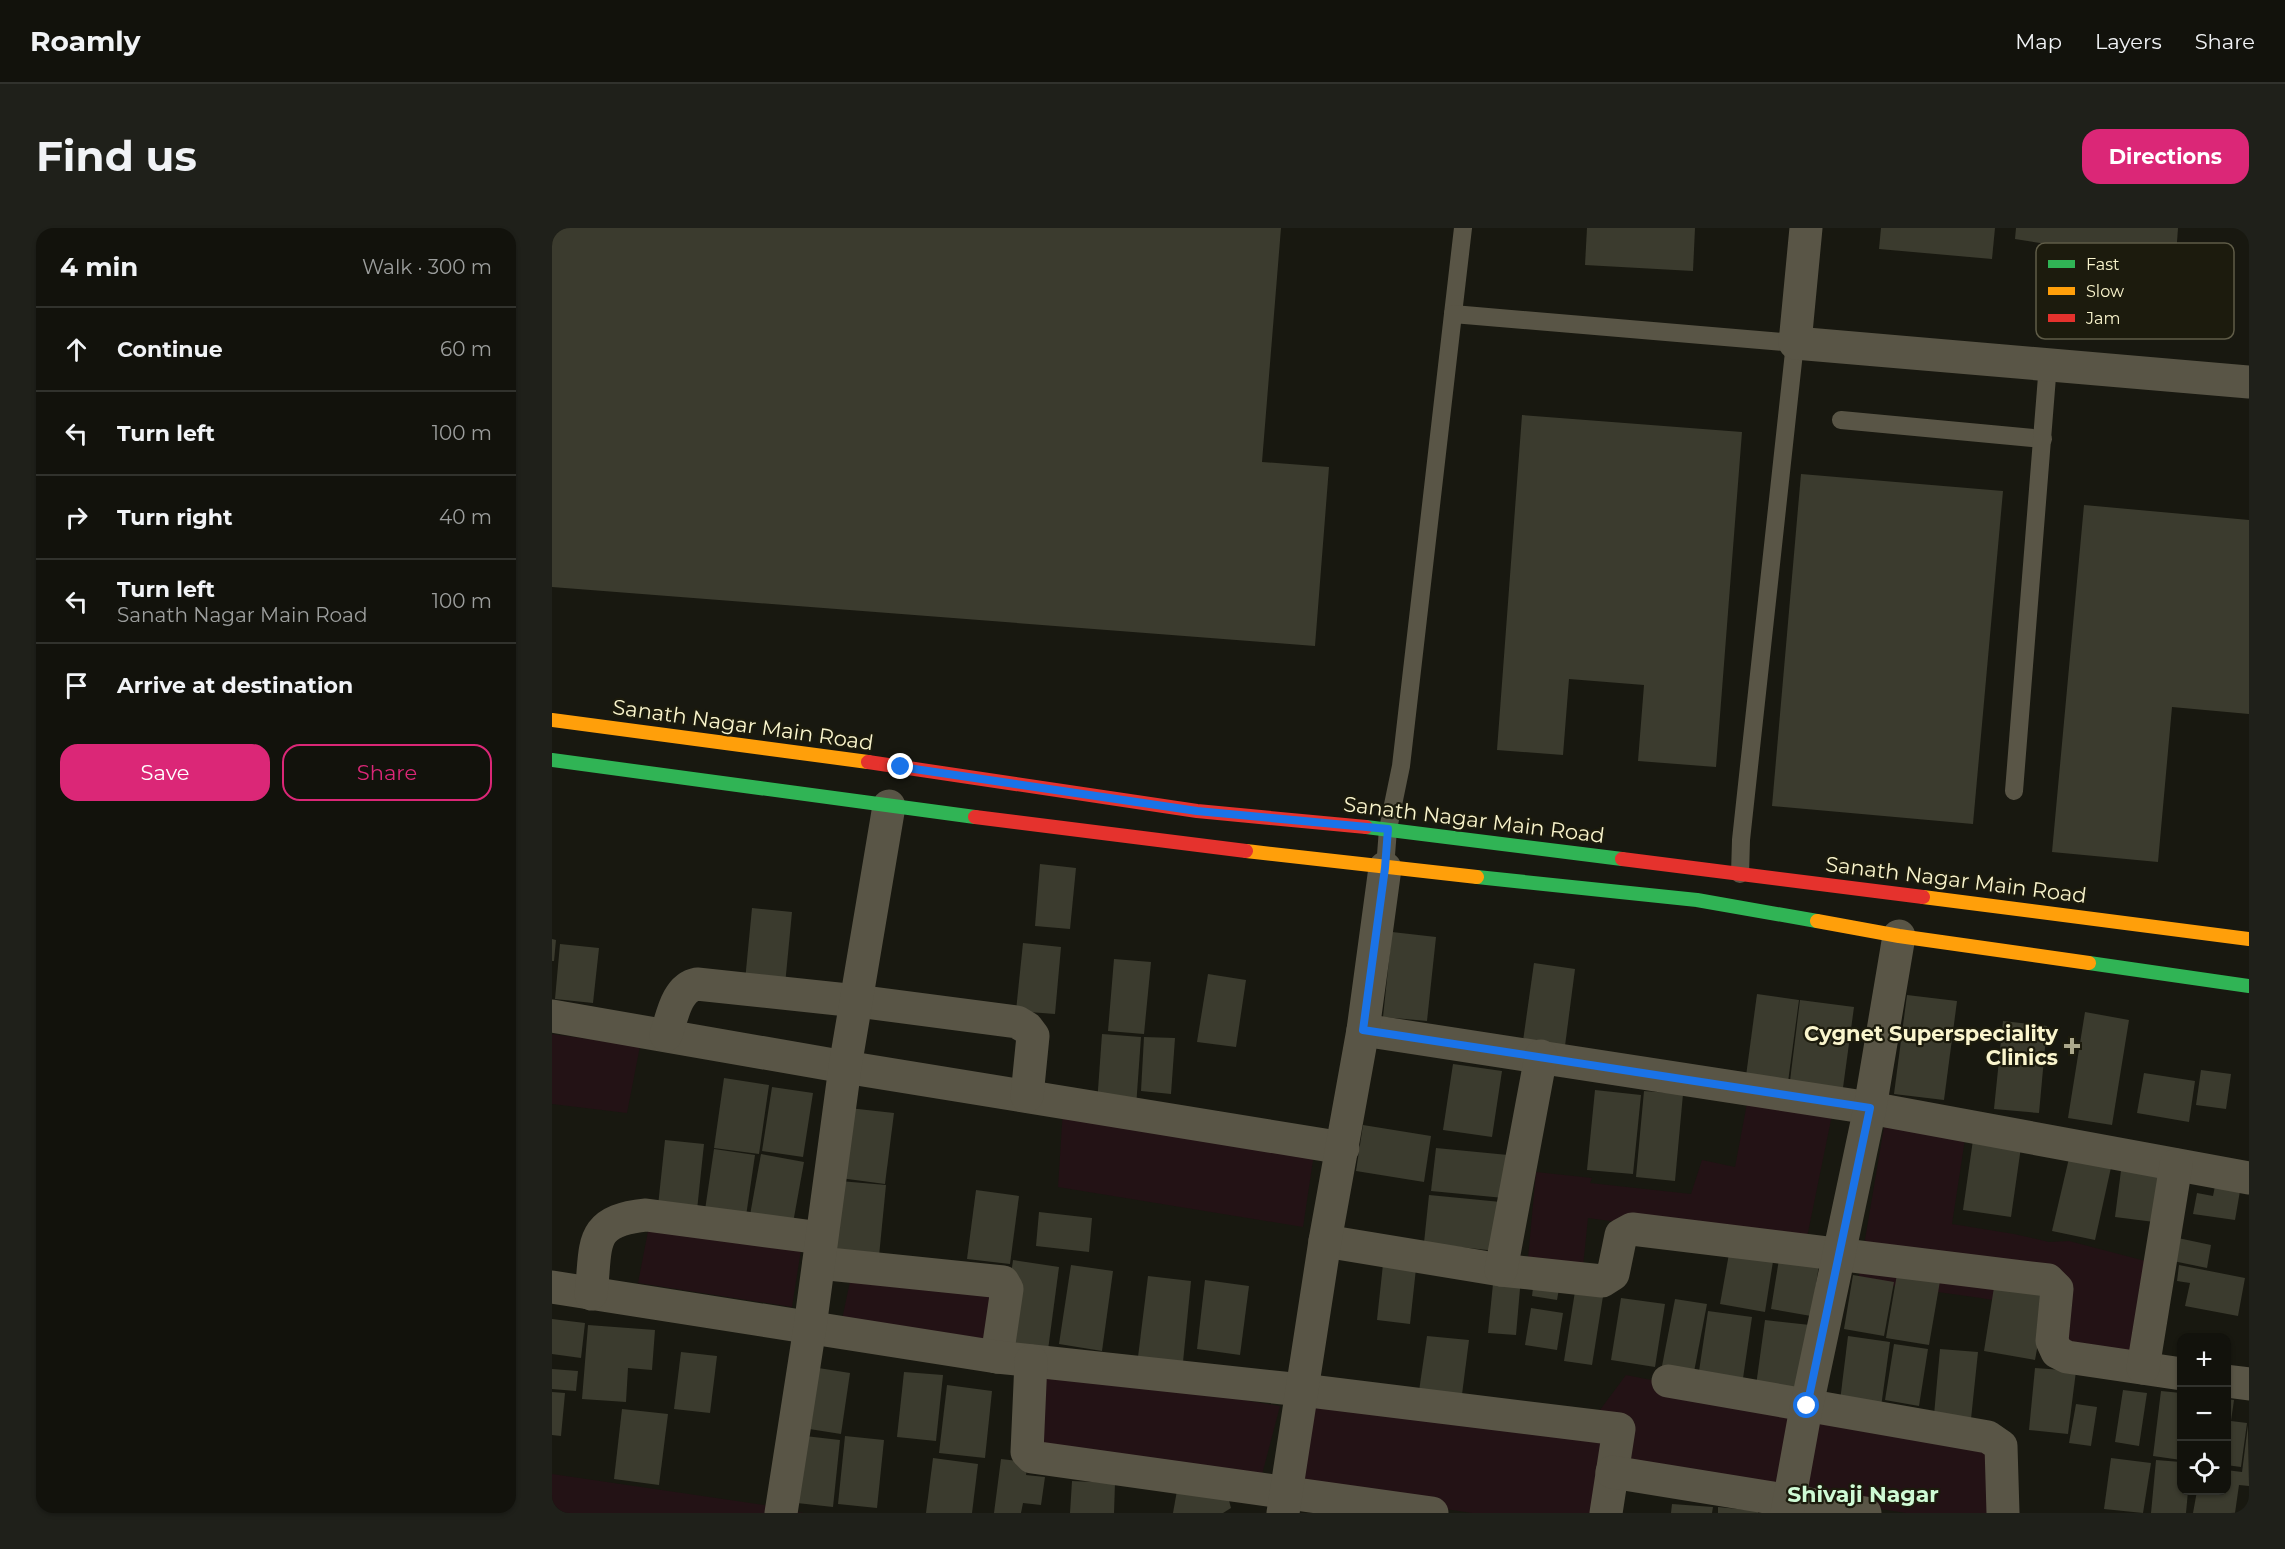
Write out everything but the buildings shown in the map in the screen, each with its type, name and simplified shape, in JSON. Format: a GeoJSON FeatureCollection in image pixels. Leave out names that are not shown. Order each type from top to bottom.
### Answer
{"type":"FeatureCollection","features":[{"type":"Feature","properties":{"kind":"street"},"geometry":{"type":"LineString","coordinates":[[1806,228],[1795,342],[2249,382]]}},
{"type":"Feature","properties":{"kind":"street","name":"Sanath Nagar Main Road"},"geometry":{"type":"LineString","coordinates":[[552,720],[1197,811],[1388,829],[2249,939]]}},
{"type":"Feature","properties":{"kind":"street"},"geometry":{"type":"LineString","coordinates":[[552,760],[889,806],[1385,868],[1697,900],[1899,936],[2249,986]]}},
{"type":"Feature","properties":{"kind":"street"},"geometry":{"type":"LineString","coordinates":[[781,1513],[810,1328],[845,1067],[889,806]]}},
{"type":"Feature","properties":{"kind":"street"},"geometry":{"type":"LineString","coordinates":[[1285,1503],[1326,1241],[1363,1030],[1385,868]]}},
{"type":"Feature","properties":{"kind":"street"},"geometry":{"type":"LineString","coordinates":[[1788,1507],[1870,1108],[1899,936]]}},
{"type":"Feature","properties":{"kind":"street"},"geometry":{"type":"LineString","coordinates":[[666,1035],[680,996],[690,986],[697,984],[857,1001],[1017,1022],[1027,1028],[1033,1036],[1028,1096]]}},
{"type":"Feature","properties":{"kind":"street"},"geometry":{"type":"LineString","coordinates":[[552,1016],[845,1067],[1343,1148]]}},
{"type":"Feature","properties":{"kind":"street"},"geometry":{"type":"LineString","coordinates":[[1363,1030],[1870,1108],[2249,1178]]}},
{"type":"Feature","properties":{"kind":"street"},"geometry":{"type":"LineString","coordinates":[[1501,1270],[1541,1056]]}},
{"type":"Feature","properties":{"kind":"street"},"geometry":{"type":"LineString","coordinates":[[2143,1368],[2176,1165]]}},
{"type":"Feature","properties":{"kind":"street"},"geometry":{"type":"LineString","coordinates":[[591,1294],[599,1234],[611,1223],[624,1218],[646,1215],[820,1250],[1003,1282],[1007,1288],[997,1357]]}},
{"type":"Feature","properties":{"kind":"street"},"geometry":{"type":"LineString","coordinates":[[1326,1241],[1501,1270],[1602,1281],[1613,1275],[1621,1235],[1632,1229],[2048,1280],[2057,1288],[2052,1341],[2057,1352],[2067,1357],[2177,1373]]}},
{"type":"Feature","properties":{"kind":"street"},"geometry":{"type":"LineString","coordinates":[[552,1287],[997,1357],[1302,1390],[1619,1430],[1606,1513]]}},
{"type":"Feature","properties":{"kind":"street"},"geometry":{"type":"LineString","coordinates":[[1031,1361],[1027,1452],[1032,1457],[1285,1503],[1432,1513]]}},
{"type":"Feature","properties":{"kind":"street"},"geometry":{"type":"LineString","coordinates":[[1668,1381],[1988,1437],[2001,1446],[2003,1513]]}},
{"type":"Feature","properties":{"kind":"street"},"geometry":{"type":"LineString","coordinates":[[2231,1382],[2249,1384]]}},
{"type":"Feature","properties":{"kind":"street"},"geometry":{"type":"LineString","coordinates":[[1612,1472],[1788,1507],[1865,1513]]}},
{"type":"Feature","properties":{"kind":"lane"},"geometry":{"type":"LineString","coordinates":[[1385,868],[1388,829],[1401,766],[1463,228]]}},
{"type":"Feature","properties":{"kind":"lane"},"geometry":{"type":"LineString","coordinates":[[1453,314],[1795,342],[1741,840],[1740,874]]}},
{"type":"Feature","properties":{"kind":"lane"},"geometry":{"type":"LineString","coordinates":[[2014,791],[2048,364]]}},
{"type":"Feature","properties":{"kind":"lane"},"geometry":{"type":"LineString","coordinates":[[1841,420],[2043,439]]}},
{"type":"Feature","properties":{"kind":"shaded area"},"geometry":{"type":"Polygon","coordinates":[[[552,1034],[640,1046],[627,1113],[552,1104],[552,1034]]]}},
{"type":"Feature","properties":{"kind":"shaded area"},"geometry":{"type":"Polygon","coordinates":[[[1748,1098],[1833,1110],[1805,1247],[1588,1218],[1582,1276],[1526,1280],[1536,1172],[1592,1178],[1590,1183],[1691,1194],[1702,1160],[1735,1167],[1748,1098]]]}},
{"type":"Feature","properties":{"kind":"shaded area"},"geometry":{"type":"Polygon","coordinates":[[[1063,1109],[1316,1140],[1303,1227],[1058,1187],[1063,1109]]]}},
{"type":"Feature","properties":{"kind":"shaded area"},"geometry":{"type":"Polygon","coordinates":[[[1884,1127],[1965,1139],[1952,1224],[2049,1242],[2069,1241],[2153,1263],[2139,1361],[2061,1347],[2060,1312],[1981,1298],[1858,1281],[1884,1127]]]}},
{"type":"Feature","properties":{"kind":"shaded area"},"geometry":{"type":"Polygon","coordinates":[[[649,1226],[802,1243],[792,1307],[638,1283],[649,1226]]]}},
{"type":"Feature","properties":{"kind":"shaded area"},"geometry":{"type":"Polygon","coordinates":[[[852,1272],[1005,1290],[995,1353],[840,1329],[852,1272]]]}},
{"type":"Feature","properties":{"kind":"shaded area"},"geometry":{"type":"Polygon","coordinates":[[[1042,1366],[1280,1406],[1260,1482],[1032,1453],[1042,1366]]]}},
{"type":"Feature","properties":{"kind":"shaded area"},"geometry":{"type":"Polygon","coordinates":[[[1626,1375],[1798,1409],[1786,1493],[1619,1468],[1594,1418],[1626,1375]]]}},
{"type":"Feature","properties":{"kind":"shaded area"},"geometry":{"type":"Polygon","coordinates":[[[1310,1398],[1614,1435],[1595,1487],[1590,1513],[1472,1513],[1294,1486],[1310,1398]]]}},
{"type":"Feature","properties":{"kind":"shaded area"},"geometry":{"type":"Polygon","coordinates":[[[1812,1415],[1987,1446],[1995,1513],[1906,1513],[1797,1496],[1812,1415]]]}},
{"type":"Feature","properties":{"kind":"shaded area"},"geometry":{"type":"Polygon","coordinates":[[[552,1474],[778,1507],[778,1509],[804,1513],[552,1513],[552,1474]]]}},
{"type":"Feature","properties":{"kind":"traffic: fast"},"geometry":{"type":"LineString","coordinates":[[552,760],[975,817]]}},
{"type":"Feature","properties":{"kind":"traffic: fast"},"geometry":{"type":"LineString","coordinates":[[1366,827],[1622,859]]}},
{"type":"Feature","properties":{"kind":"traffic: fast"},"geometry":{"type":"LineString","coordinates":[[1477,877],[1697,900],[1817,921]]}},
{"type":"Feature","properties":{"kind":"traffic: fast"},"geometry":{"type":"LineString","coordinates":[[2089,963],[2249,986]]}},
{"type":"Feature","properties":{"kind":"traffic: slow"},"geometry":{"type":"LineString","coordinates":[[552,720],[868,762]]}},
{"type":"Feature","properties":{"kind":"traffic: slow"},"geometry":{"type":"LineString","coordinates":[[1246,851],[1477,877]]}},
{"type":"Feature","properties":{"kind":"traffic: slow"},"geometry":{"type":"LineString","coordinates":[[1923,897],[2249,939]]}},
{"type":"Feature","properties":{"kind":"traffic: slow"},"geometry":{"type":"LineString","coordinates":[[1817,921],[1899,936],[2089,963]]}},
{"type":"Feature","properties":{"kind":"traffic: jam"},"geometry":{"type":"LineString","coordinates":[[868,762],[1197,811],[1366,827]]}},
{"type":"Feature","properties":{"kind":"traffic: jam"},"geometry":{"type":"LineString","coordinates":[[975,817],[1246,851]]}},
{"type":"Feature","properties":{"kind":"traffic: jam"},"geometry":{"type":"LineString","coordinates":[[1622,859],[1923,897]]}},
{"type":"Feature","properties":{"kind":"place","name":"Cygnet Superspeciality Clinics"},"geometry":{"type":"Point","coordinates":[2072,1046]}},
{"type":"Feature","properties":{"kind":"district","name":"Shivaji Nagar"},"geometry":{"type":"Point","coordinates":[1863,1494]}},
{"type":"Feature","properties":{"kind":"route"},"geometry":{"type":"LineString","coordinates":[[901,767],[1197,811],[1388,829],[1385,868],[1363,1030],[1870,1108],[1807,1406]]}}]}
